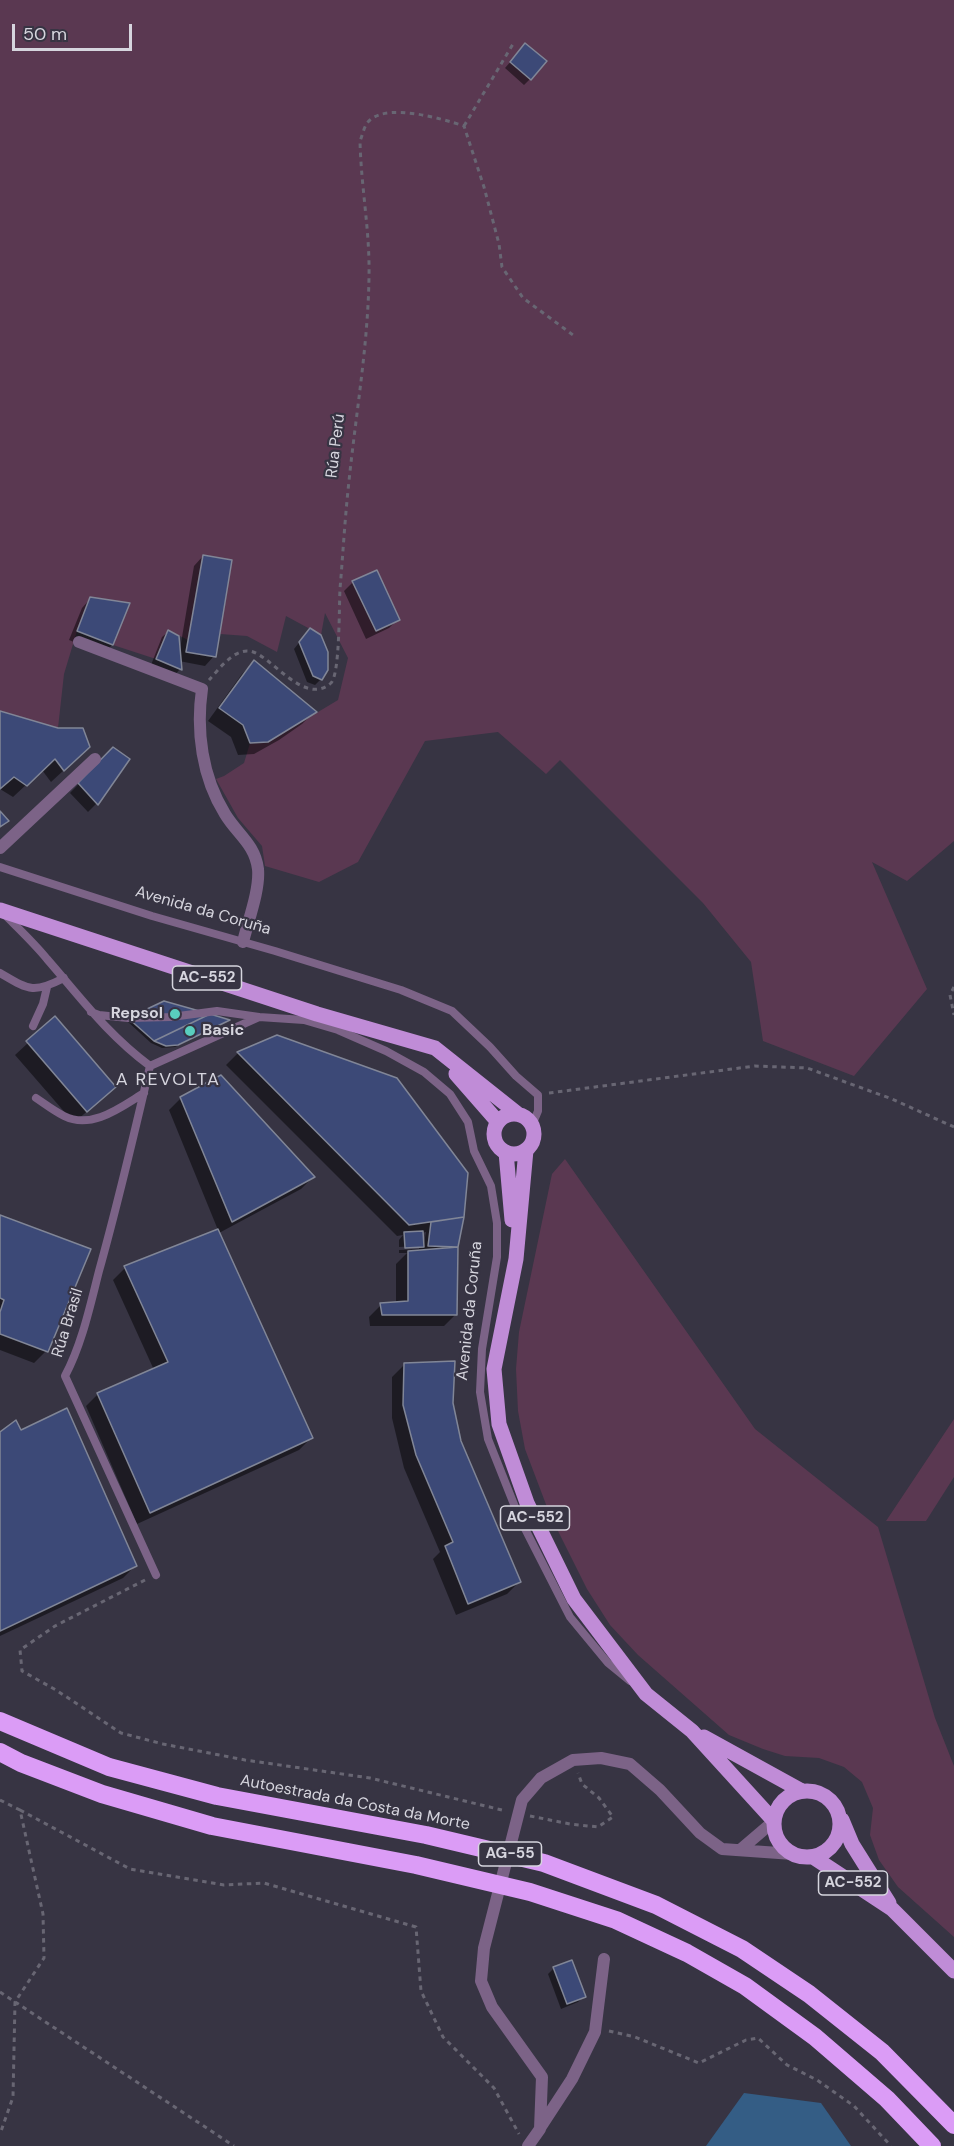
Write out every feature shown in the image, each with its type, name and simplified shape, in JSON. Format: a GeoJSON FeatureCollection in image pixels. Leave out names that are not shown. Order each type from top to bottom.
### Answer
{"type":"FeatureCollection","features":[{"type":"Feature","properties":{"kind":"highway","name":"Autoestrada da Costa da Morte"},"geometry":{"type":"LineString","coordinates":[[0,1721],[109,1767],[217,1796],[426,1835],[544,1863],[656,1905],[742,1950],[809,1994],[882,2052],[954,2125]]}},
{"type":"Feature","properties":{"kind":"highway","name":"AG-55"},"geometry":{"type":"LineString","coordinates":[[0,1752],[21,1763],[102,1794],[212,1826],[416,1865],[530,1892],[616,1920],[687,1953],[745,1986],[824,2045],[887,2099],[932,2146]]}},
{"type":"Feature","properties":{"kind":"main road","name":"Avenida da Coruña"},"geometry":{"type":"LineString","coordinates":[[0,910],[140,957],[415,1044],[435,1048],[518,1114]]}},
{"type":"Feature","properties":{"kind":"main road"},"geometry":{"type":"LineString","coordinates":[[435,1048],[498,1122],[508,1115],[518,1114]]}},
{"type":"Feature","properties":{"kind":"main road","name":"AC-552"},"geometry":{"type":"LineString","coordinates":[[518,1114],[528,1120],[533,1130],[533,1140],[526,1150]]}},
{"type":"Feature","properties":{"kind":"main road","name":"AC-552"},"geometry":{"type":"LineString","coordinates":[[498,1122],[494,1137],[500,1148],[506,1152]]}},
{"type":"Feature","properties":{"kind":"main road","name":"Avenida da Coruña"},"geometry":{"type":"LineString","coordinates":[[526,1150],[516,1259],[494,1369],[500,1424],[527,1503],[574,1599],[646,1694],[692,1731],[774,1821]]}},
{"type":"Feature","properties":{"kind":"main road"},"geometry":{"type":"LineString","coordinates":[[506,1152],[517,1154],[526,1150]]}},
{"type":"Feature","properties":{"kind":"main road","name":"Avenida da Coruña"},"geometry":{"type":"LineString","coordinates":[[506,1152],[516,1259]]}},
{"type":"Feature","properties":{"kind":"main road","name":"Avenida da Coruña"},"geometry":{"type":"LineString","coordinates":[[692,1731],[802,1791]]}},
{"type":"Feature","properties":{"kind":"main road"},"geometry":{"type":"LineString","coordinates":[[774,1821],[780,1804],[793,1793],[802,1791]]}},
{"type":"Feature","properties":{"kind":"main road","name":"AC-552"},"geometry":{"type":"LineString","coordinates":[[802,1791],[821,1793],[836,1806],[852,1844],[892,1909]]}},
{"type":"Feature","properties":{"kind":"main road","name":"AC-552"},"geometry":{"type":"LineString","coordinates":[[813,1857],[824,1853],[838,1838],[841,1827],[836,1806]]}},
{"type":"Feature","properties":{"kind":"main road","name":"AC-552"},"geometry":{"type":"LineString","coordinates":[[774,1821],[774,1831],[778,1841],[793,1854],[813,1857],[892,1909],[954,1971]]}},
{"type":"Feature","properties":{"kind":"street"},"geometry":{"type":"LineString","coordinates":[[79,642],[202,689],[198,714],[202,748],[210,783],[226,816],[251,845],[258,870],[256,890],[243,942]]}},
{"type":"Feature","properties":{"kind":"street"},"geometry":{"type":"LineString","coordinates":[[0,848],[95,759]]}},
{"type":"Feature","properties":{"kind":"street"},"geometry":{"type":"LineString","coordinates":[[540,2129],[542,2077],[492,2007],[481,1981],[484,1948],[522,1800],[541,1778],[573,1760],[601,1758],[630,1764],[660,1790],[700,1833],[722,1850],[793,1854]]}},
{"type":"Feature","properties":{"kind":"street"},"geometry":{"type":"LineString","coordinates":[[741,1850],[774,1821]]}},
{"type":"Feature","properties":{"kind":"street"},"geometry":{"type":"LineString","coordinates":[[524,2141],[540,2129],[572,2079],[595,2032],[604,1959]]}},
{"type":"Feature","properties":{"kind":"lane","name":"Avenida da Coruña"},"geometry":{"type":"LineString","coordinates":[[0,867],[152,916],[401,990],[452,1011],[538,1095]]}},
{"type":"Feature","properties":{"kind":"lane","name":"Avenida da Coruña"},"geometry":{"type":"LineString","coordinates":[[0,910],[91,1012],[128,1050],[150,1066],[259,1017],[304,1020],[415,1044]]}},
{"type":"Feature","properties":{"kind":"lane"},"geometry":{"type":"LineString","coordinates":[[0,973],[25,988],[46,987],[63,978]]}},
{"type":"Feature","properties":{"kind":"lane"},"geometry":{"type":"LineString","coordinates":[[33,1026],[43,1004],[46,987]]}},
{"type":"Feature","properties":{"kind":"lane"},"geometry":{"type":"LineString","coordinates":[[91,1012],[128,1018],[171,1017],[217,1011],[259,1017]]}},
{"type":"Feature","properties":{"kind":"lane","name":"Avenida da Coruña"},"geometry":{"type":"LineString","coordinates":[[304,1020],[338,1030],[386,1051],[424,1072],[450,1094],[468,1122],[474,1151],[491,1186],[497,1223],[496,1257],[482,1349],[480,1392],[488,1439],[519,1517],[570,1617],[608,1663],[646,1694]]}},
{"type":"Feature","properties":{"kind":"lane","name":"Rúa Brasil"},"geometry":{"type":"LineString","coordinates":[[150,1066],[124,1178],[95,1286],[74,1360],[65,1376],[156,1575]]}},
{"type":"Feature","properties":{"kind":"lane"},"geometry":{"type":"LineString","coordinates":[[36,1098],[66,1117],[91,1120],[118,1109],[144,1093]]}},
{"type":"Feature","properties":{"kind":"lane"},"geometry":{"type":"LineString","coordinates":[[533,1130],[533,1122],[538,1111],[538,1095]]}},
{"type":"Feature","properties":{"kind":"path"},"geometry":{"type":"LineString","coordinates":[[513,44],[464,126],[484,187],[499,244],[502,267],[523,298],[573,334]]}},
{"type":"Feature","properties":{"kind":"path","name":"Rúa Perú"},"geometry":{"type":"LineString","coordinates":[[202,689],[217,670],[239,653],[249,650],[298,685],[322,688],[332,682],[336,672],[338,609],[348,482],[361,376],[369,279],[369,243],[360,141],[364,128],[371,119],[387,113],[431,116],[464,126]]}},
{"type":"Feature","properties":{"kind":"path"},"geometry":{"type":"LineString","coordinates":[[954,987],[950,995],[954,1015]]}},
{"type":"Feature","properties":{"kind":"path"},"geometry":{"type":"LineString","coordinates":[[538,1095],[755,1066],[807,1068],[892,1099],[954,1127]]}},
{"type":"Feature","properties":{"kind":"path"},"geometry":{"type":"LineString","coordinates":[[156,1575],[55,1626],[20,1650],[22,1671],[56,1690],[121,1733],[163,1744],[245,1760],[370,1779],[513,1812]]}},
{"type":"Feature","properties":{"kind":"path"},"geometry":{"type":"LineString","coordinates":[[524,1815],[598,1827],[613,1817],[599,1798],[582,1784],[573,1760]]}},
{"type":"Feature","properties":{"kind":"path"},"geometry":{"type":"LineString","coordinates":[[0,1800],[130,1869],[224,1885],[264,1883],[416,1927],[421,1991],[443,2037],[494,2088],[524,2141]]}},
{"type":"Feature","properties":{"kind":"path"},"geometry":{"type":"LineString","coordinates":[[0,2134],[13,2097],[15,2002],[44,1958],[43,1914],[21,1810]]}},
{"type":"Feature","properties":{"kind":"path"},"geometry":{"type":"LineString","coordinates":[[0,1992],[234,2146]]}},
{"type":"Feature","properties":{"kind":"path"},"geometry":{"type":"LineString","coordinates":[[607,2030],[634,2037],[699,2063],[746,2040],[758,2038],[787,2065],[816,2080],[854,2106],[891,2146]]}},
{"type":"Feature","properties":{"kind":"shaded area"},"geometry":{"type":"Polygon","coordinates":[[[0,0],[954,0],[954,841],[907,881],[872,862],[927,989],[854,1076],[763,1041],[751,962],[703,903],[560,760],[546,774],[498,732],[425,741],[358,862],[319,882],[265,866],[262,846],[238,818],[216,779],[244,763],[250,743],[268,742],[338,700],[348,658],[325,613],[321,635],[286,616],[277,652],[247,636],[220,634],[232,560],[203,555],[188,640],[168,630],[156,659],[113,645],[129,603],[90,597],[64,674],[58,728],[0,711],[0,0]]]}},
{"type":"Feature","properties":{"kind":"shaded area"},"geometry":{"type":"Polygon","coordinates":[[[565,1159],[755,1429],[878,1527],[935,1718],[954,1766],[954,1937],[898,1887],[879,1860],[870,1835],[873,1808],[862,1782],[844,1767],[819,1758],[785,1756],[729,1735],[638,1655],[610,1625],[587,1589],[550,1515],[525,1449],[518,1411],[516,1369],[519,1332],[552,1174],[565,1159]]]}},
{"type":"Feature","properties":{"kind":"shaded area"},"geometry":{"type":"Polygon","coordinates":[[[954,1419],[954,1477],[926,1521],[886,1521],[954,1419]]]}},
{"type":"Feature","properties":{"kind":"water"},"geometry":{"type":"Polygon","coordinates":[[[744,2093],[821,2103],[851,2146],[706,2146],[744,2093]]]}},
{"type":"Feature","properties":{"kind":"building"},"geometry":{"type":"Polygon","coordinates":[[[525,43],[547,61],[531,80],[510,62],[525,43]]]}},
{"type":"Feature","properties":{"kind":"building"},"geometry":{"type":"Polygon","coordinates":[[[203,555],[232,560],[216,657],[186,652],[203,555]]]}},
{"type":"Feature","properties":{"kind":"building"},"geometry":{"type":"Polygon","coordinates":[[[377,570],[400,620],[376,631],[352,581],[377,570]]]}},
{"type":"Feature","properties":{"kind":"building"},"geometry":{"type":"Polygon","coordinates":[[[90,597],[130,603],[113,645],[77,631],[90,597]]]}},
{"type":"Feature","properties":{"kind":"building"},"geometry":{"type":"Polygon","coordinates":[[[310,628],[321,635],[328,652],[328,670],[322,680],[313,676],[299,642],[310,628]]]}},
{"type":"Feature","properties":{"kind":"building"},"geometry":{"type":"Polygon","coordinates":[[[168,630],[179,636],[182,670],[156,659],[168,630]]]}},
{"type":"Feature","properties":{"kind":"building"},"geometry":{"type":"Polygon","coordinates":[[[254,660],[317,712],[268,742],[250,743],[243,725],[219,708],[254,660]]]}},
{"type":"Feature","properties":{"kind":"building"},"geometry":{"type":"Polygon","coordinates":[[[0,711],[58,728],[83,728],[90,747],[64,771],[55,759],[27,786],[14,777],[0,789],[0,711]]]}},
{"type":"Feature","properties":{"kind":"building"},"geometry":{"type":"Polygon","coordinates":[[[113,747],[130,759],[98,805],[78,783],[113,747]]]}},
{"type":"Feature","properties":{"kind":"building"},"geometry":{"type":"Polygon","coordinates":[[[0,811],[9,821],[0,827],[0,811]]]}},
{"type":"Feature","properties":{"kind":"building"},"geometry":{"type":"Polygon","coordinates":[[[164,1001],[210,1014],[154,1041],[128,1018],[164,1001]]]}},
{"type":"Feature","properties":{"kind":"building"},"geometry":{"type":"Polygon","coordinates":[[[210,1014],[230,1020],[178,1045],[166,1046],[154,1041],[210,1014]]]}},
{"type":"Feature","properties":{"kind":"building"},"geometry":{"type":"Polygon","coordinates":[[[55,1016],[116,1087],[87,1112],[26,1041],[55,1016]]]}},
{"type":"Feature","properties":{"kind":"building"},"geometry":{"type":"Polygon","coordinates":[[[277,1035],[397,1078],[468,1173],[464,1217],[409,1225],[237,1052],[277,1035]]]}},
{"type":"Feature","properties":{"kind":"building"},"geometry":{"type":"Polygon","coordinates":[[[221,1075],[315,1177],[232,1222],[180,1097],[221,1075]]]}},
{"type":"Feature","properties":{"kind":"building"},"geometry":{"type":"Polygon","coordinates":[[[0,1215],[91,1249],[48,1352],[0,1334],[0,1312],[4,1300],[0,1298],[0,1215]]]}},
{"type":"Feature","properties":{"kind":"building"},"geometry":{"type":"Polygon","coordinates":[[[464,1217],[458,1247],[428,1246],[431,1222],[464,1217]]]}},
{"type":"Feature","properties":{"kind":"building"},"geometry":{"type":"Polygon","coordinates":[[[218,1229],[313,1438],[150,1513],[97,1393],[168,1362],[124,1266],[218,1229]]]}},
{"type":"Feature","properties":{"kind":"building"},"geometry":{"type":"Polygon","coordinates":[[[423,1231],[424,1247],[405,1248],[404,1232],[423,1231]]]}},
{"type":"Feature","properties":{"kind":"building"},"geometry":{"type":"Polygon","coordinates":[[[458,1247],[457,1315],[382,1315],[380,1303],[408,1301],[408,1251],[458,1247]]]}},
{"type":"Feature","properties":{"kind":"building"},"geometry":{"type":"Polygon","coordinates":[[[455,1361],[453,1403],[461,1441],[521,1582],[468,1604],[445,1546],[453,1542],[416,1455],[403,1405],[404,1363],[455,1361]]]}},
{"type":"Feature","properties":{"kind":"building"},"geometry":{"type":"Polygon","coordinates":[[[67,1408],[137,1566],[0,1631],[0,1432],[16,1420],[21,1430],[67,1408]]]}},
{"type":"Feature","properties":{"kind":"building"},"geometry":{"type":"Polygon","coordinates":[[[572,1960],[586,1997],[567,2004],[553,1967],[572,1960]]]}},
{"type":"Feature","properties":{"kind":"place","name":"Repsol"},"geometry":{"type":"Point","coordinates":[175,1014]}},
{"type":"Feature","properties":{"kind":"place","name":"Basic"},"geometry":{"type":"Point","coordinates":[190,1031]}},
{"type":"Feature","properties":{"kind":"district","name":"A REVOLTA"},"geometry":{"type":"Point","coordinates":[168,1080]}}]}
